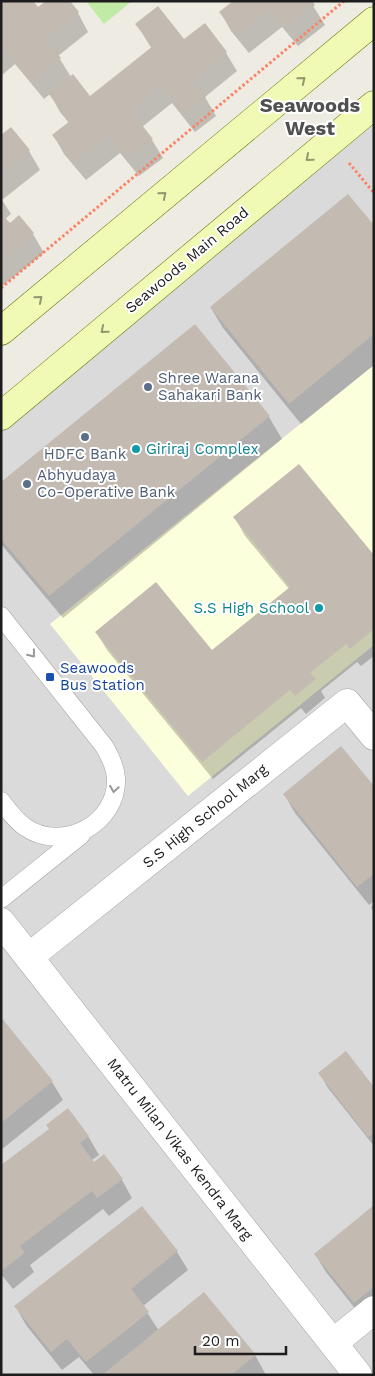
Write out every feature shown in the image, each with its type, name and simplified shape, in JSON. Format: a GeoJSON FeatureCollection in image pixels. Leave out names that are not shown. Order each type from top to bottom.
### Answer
{"type":"FeatureCollection","features":[{"type":"Feature","properties":{"kind":"main road"},"geometry":{"type":"LineString","coordinates":[[1,331],[374,21]]}},
{"type":"Feature","properties":{"kind":"main road","name":"Seawoods Main Road"},"geometry":{"type":"LineString","coordinates":[[1,416],[374,105]]}},
{"type":"Feature","properties":{"kind":"street","name":"S.S High School Marg"},"geometry":{"type":"LineString","coordinates":[[29,957],[347,703],[374,736]]}},
{"type":"Feature","properties":{"kind":"street","name":"Matru Milan Vikas Kendra Marg"},"geometry":{"type":"LineString","coordinates":[[1,922],[358,1375]]}},
{"type":"Feature","properties":{"kind":"street"},"geometry":{"type":"LineString","coordinates":[[333,1343],[374,1310]]}},
{"type":"Feature","properties":{"kind":"lane"},"geometry":{"type":"LineString","coordinates":[[1,616],[104,746],[113,761],[116,779],[113,796],[106,812],[93,825],[1,898]]}},
{"type":"Feature","properties":{"kind":"lane"},"geometry":{"type":"LineString","coordinates":[[1,801],[24,827],[41,834],[59,837],[78,834],[93,825]]}},
{"type":"Feature","properties":{"kind":"path"},"geometry":{"type":"LineString","coordinates":[[1,288],[344,1]]}},
{"type":"Feature","properties":{"kind":"shaded area"},"geometry":{"type":"Polygon","coordinates":[[[374,105],[374,1375],[1,1375],[1,416],[374,105]]]}},
{"type":"Feature","properties":{"kind":"shaded area"},"geometry":{"type":"Polygon","coordinates":[[[374,365],[374,645],[188,796],[50,624],[374,365]]]}},
{"type":"Feature","properties":{"kind":"green space"},"geometry":{"type":"Polygon","coordinates":[[[86,1],[132,1],[104,24],[86,1]]]}},
{"type":"Feature","properties":{"kind":"building"},"geometry":{"type":"Polygon","coordinates":[[[1,1],[33,1],[38,7],[46,1],[70,1],[79,12],[46,39],[61,58],[32,82],[4,47],[1,49],[1,1]]]}},
{"type":"Feature","properties":{"kind":"building"},"geometry":{"type":"Polygon","coordinates":[[[233,1],[312,1],[315,5],[286,28],[270,9],[237,35],[219,12],[233,1]]]}},
{"type":"Feature","properties":{"kind":"building"},"geometry":{"type":"Polygon","coordinates":[[[158,6],[184,39],[205,23],[227,52],[192,80],[206,97],[184,115],[161,85],[130,110],[153,139],[128,159],[109,135],[74,162],[52,135],[70,121],[48,93],[73,74],[90,96],[153,46],[135,24],[158,6]]]}},
{"type":"Feature","properties":{"kind":"building"},"geometry":{"type":"Polygon","coordinates":[[[11,127],[30,150],[1,174],[1,135],[11,127]]]}},
{"type":"Feature","properties":{"kind":"building"},"geometry":{"type":"Polygon","coordinates":[[[348,194],[374,225],[374,334],[289,404],[210,307],[348,194]]]}},
{"type":"Feature","properties":{"kind":"building"},"geometry":{"type":"Polygon","coordinates":[[[1,213],[10,223],[19,215],[34,233],[1,260],[1,213]]]}},
{"type":"Feature","properties":{"kind":"building","name":"Giriraj Complex"},"geometry":{"type":"Polygon","coordinates":[[[195,324],[270,416],[49,596],[1,539],[1,482],[195,324]]]}},
{"type":"Feature","properties":{"kind":"building","name":"S.S High School"},"geometry":{"type":"Polygon","coordinates":[[[299,464],[374,555],[374,629],[350,649],[346,644],[310,673],[316,679],[295,696],[290,690],[202,762],[95,632],[156,582],[212,650],[290,587],[233,517],[299,464]]]}},
{"type":"Feature","properties":{"kind":"building"},"geometry":{"type":"Polygon","coordinates":[[[341,746],[374,786],[374,874],[357,887],[283,794],[341,746]]]}},
{"type":"Feature","properties":{"kind":"building"},"geometry":{"type":"Polygon","coordinates":[[[1,1017],[53,1081],[1,1123],[1,1017]]]}},
{"type":"Feature","properties":{"kind":"building"},"geometry":{"type":"Polygon","coordinates":[[[346,1051],[374,1087],[374,1133],[368,1137],[318,1073],[346,1051]]]}},
{"type":"Feature","properties":{"kind":"building"},"geometry":{"type":"Polygon","coordinates":[[[68,1108],[89,1136],[80,1143],[94,1162],[104,1154],[123,1179],[97,1198],[92,1191],[20,1246],[25,1253],[1,1271],[1,1165],[49,1129],[46,1125],[68,1108]]]}},
{"type":"Feature","properties":{"kind":"building"},"geometry":{"type":"Polygon","coordinates":[[[374,1205],[374,1287],[354,1303],[314,1254],[374,1205]]]}},
{"type":"Feature","properties":{"kind":"building"},"geometry":{"type":"Polygon","coordinates":[[[142,1206],[178,1251],[131,1289],[149,1312],[86,1362],[67,1339],[51,1352],[14,1306],[142,1206]]]}},
{"type":"Feature","properties":{"kind":"building"},"geometry":{"type":"Polygon","coordinates":[[[204,1292],[256,1355],[231,1375],[102,1375],[204,1292]]]}},
{"type":"Feature","properties":{"kind":"place","name":"Shree Warana Sahakari Bank"},"geometry":{"type":"Point","coordinates":[148,387]}},
{"type":"Feature","properties":{"kind":"place","name":"HDFC Bank"},"geometry":{"type":"Point","coordinates":[85,437]}},
{"type":"Feature","properties":{"kind":"place","name":"Giriraj Complex"},"geometry":{"type":"Point","coordinates":[136,449]}},
{"type":"Feature","properties":{"kind":"place","name":"Abhyudaya Co-Operative Bank"},"geometry":{"type":"Point","coordinates":[27,484]}},
{"type":"Feature","properties":{"kind":"place","name":"S.S High School"},"geometry":{"type":"Point","coordinates":[319,608]}},
{"type":"Feature","properties":{"kind":"place","name":"Seawoods Bus Station"},"geometry":{"type":"Point","coordinates":[50,677]}},
{"type":"Feature","properties":{"kind":"district","name":"Seawoods West"},"geometry":{"type":"Point","coordinates":[310,116]}}]}
